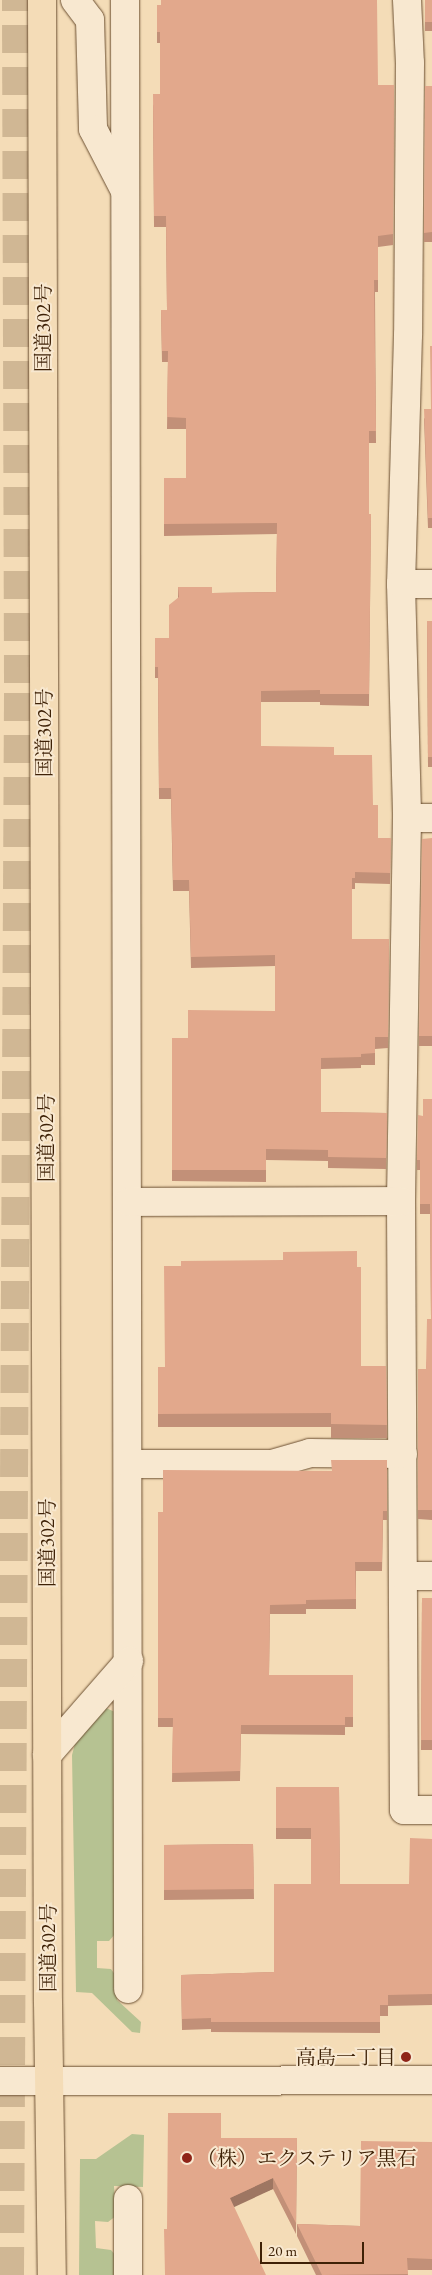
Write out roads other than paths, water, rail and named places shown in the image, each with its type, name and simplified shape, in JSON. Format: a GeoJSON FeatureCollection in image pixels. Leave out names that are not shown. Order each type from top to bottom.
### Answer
{"type":"FeatureCollection","features":[{"type":"Feature","properties":{"kind":"highway","name":"国道302号"},"geometry":{"type":"LineString","coordinates":[[42,0],[48,1755],[52,2275]]}},
{"type":"Feature","properties":{"kind":"street"},"geometry":{"type":"LineString","coordinates":[[75,0],[90,20],[93,129],[126,192]]}},
{"type":"Feature","properties":{"kind":"street"},"geometry":{"type":"LineString","coordinates":[[125,0],[129,1202],[128,1989]]}},
{"type":"Feature","properties":{"kind":"street"},"geometry":{"type":"LineString","coordinates":[[407,0],[421,62],[420,335],[401,584],[420,818],[401,1202],[404,1810],[432,1810]]}},
{"type":"Feature","properties":{"kind":"street"},"geometry":{"type":"LineString","coordinates":[[401,584],[432,584]]}},
{"type":"Feature","properties":{"kind":"street"},"geometry":{"type":"LineString","coordinates":[[129,1202],[401,1202]]}},
{"type":"Feature","properties":{"kind":"street"},"geometry":{"type":"LineString","coordinates":[[129,1464],[272,1464],[310,1453],[403,1454]]}},
{"type":"Feature","properties":{"kind":"street"},"geometry":{"type":"LineString","coordinates":[[402,1576],[432,1576]]}},
{"type":"Feature","properties":{"kind":"street"},"geometry":{"type":"LineString","coordinates":[[48,1755],[129,1661]]}},
{"type":"Feature","properties":{"kind":"street"},"geometry":{"type":"LineString","coordinates":[[0,2081],[432,2080]]}},
{"type":"Feature","properties":{"kind":"street"},"geometry":{"type":"LineString","coordinates":[[128,2199],[128,2275]]}},
{"type":"Feature","properties":{"kind":"tunnel"},"geometry":{"type":"LineString","coordinates":[[10,2275],[18,683],[16,0]]}},
{"type":"Feature","properties":{"kind":"place","name":"高島一丁目"},"geometry":{"type":"Point","coordinates":[406,2057]}},
{"type":"Feature","properties":{"kind":"place","name":"（株）エクステリア黒石"},"geometry":{"type":"Point","coordinates":[187,2158]}}]}
